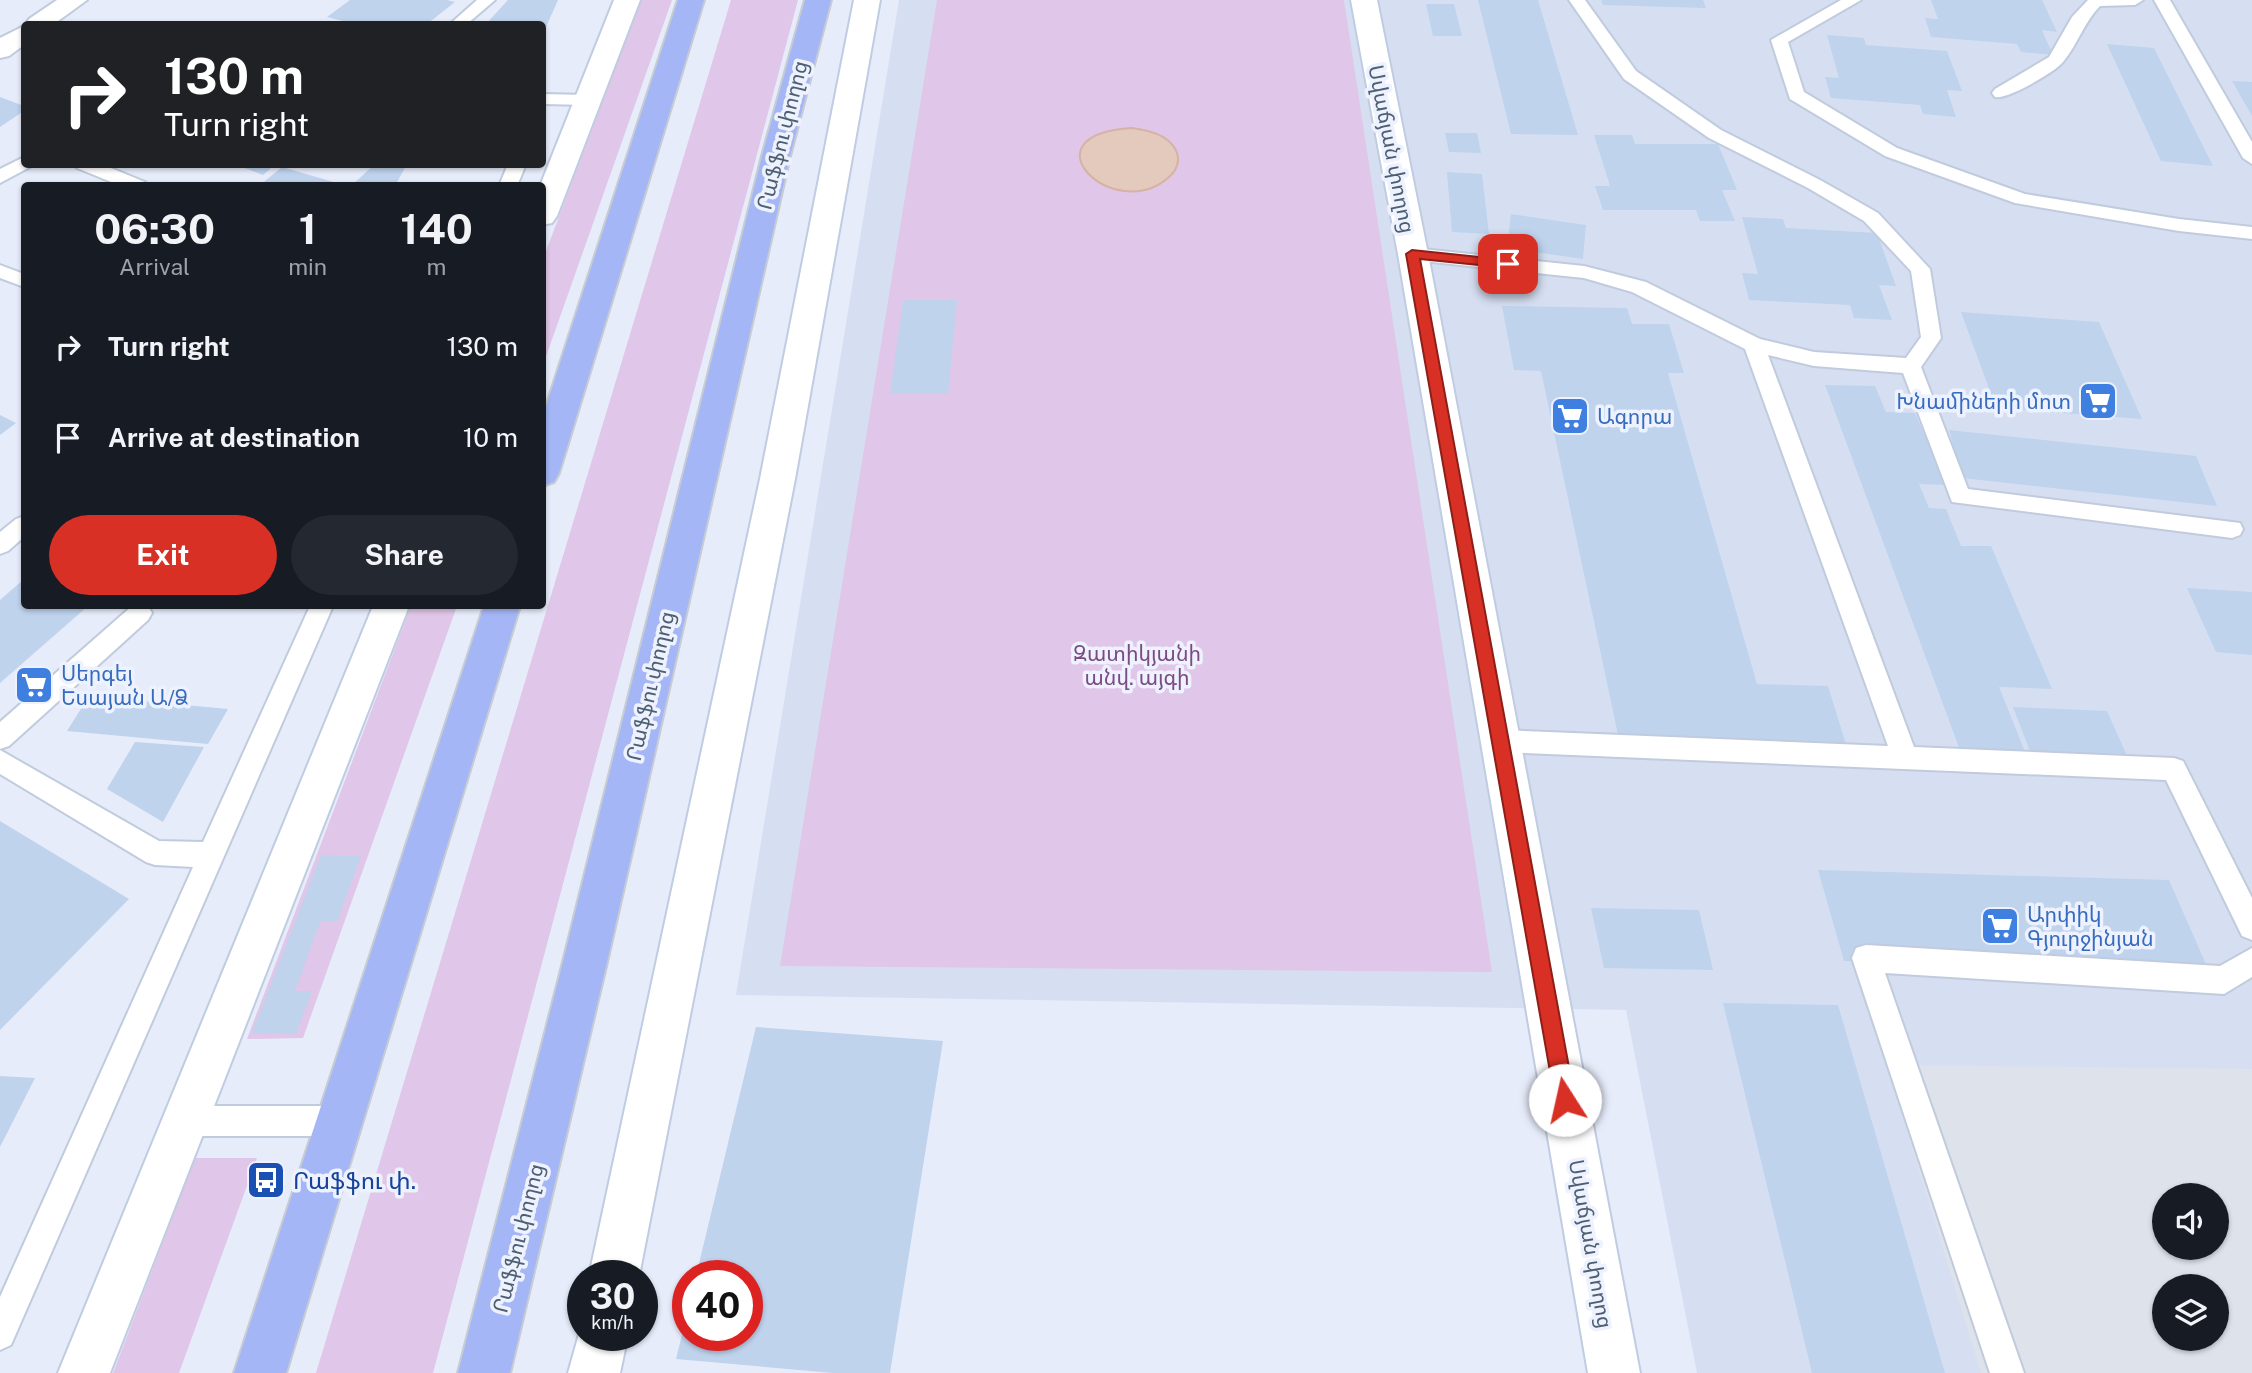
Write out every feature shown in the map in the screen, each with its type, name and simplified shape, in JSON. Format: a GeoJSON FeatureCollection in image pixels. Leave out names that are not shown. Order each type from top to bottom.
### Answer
{"type":"FeatureCollection","features":[{"type":"Feature","properties":{"kind":"main road"},"geometry":{"type":"LineString","coordinates":[[42,21],[74,0]]}},
{"type":"Feature","properties":{"kind":"main road"},"geometry":{"type":"LineString","coordinates":[[546,206],[627,0]]}},
{"type":"Feature","properties":{"kind":"main road"},"geometry":{"type":"LineString","coordinates":[[546,460],[691,0]]}},
{"type":"Feature","properties":{"kind":"main road","name":"Րաֆֆու փողոց"},"geometry":{"type":"LineString","coordinates":[[484,1373],[588,950],[772,170],[818,0]]}},
{"type":"Feature","properties":{"kind":"main road"},"geometry":{"type":"LineString","coordinates":[[617,1260],[693,897],[839,158],[867,0]]}},
{"type":"Feature","properties":{"kind":"main road","name":"Սվաճյան փողոց"},"geometry":{"type":"LineString","coordinates":[[1364,0],[1614,1373]]}},
{"type":"Feature","properties":{"kind":"main road"},"geometry":{"type":"LineString","coordinates":[[0,50],[21,36]]}},
{"type":"Feature","properties":{"kind":"main road"},"geometry":{"type":"LineString","coordinates":[[84,1373],[390,609]]}},
{"type":"Feature","properties":{"kind":"main road"},"geometry":{"type":"LineString","coordinates":[[260,1373],[501,609]]}},
{"type":"Feature","properties":{"kind":"main road"},"geometry":{"type":"LineString","coordinates":[[594,1373],[599,1351]]}},
{"type":"Feature","properties":{"kind":"lane"},"geometry":{"type":"LineString","coordinates":[[462,21],[487,0]]}},
{"type":"Feature","properties":{"kind":"lane"},"geometry":{"type":"LineString","coordinates":[[1577,0],[1630,75],[1715,134],[1814,184],[1871,217],[1920,269],[1931,338],[1911,366]]}},
{"type":"Feature","properties":{"kind":"lane"},"geometry":{"type":"LineString","coordinates":[[1853,0],[1779,40],[1796,95],[1891,152],[2022,199],[2179,225],[2252,233]]}},
{"type":"Feature","properties":{"kind":"lane"},"geometry":{"type":"LineString","coordinates":[[2001,93],[2056,60],[2080,17],[2096,1],[2135,0]]}},
{"type":"Feature","properties":{"kind":"lane"},"geometry":{"type":"LineString","coordinates":[[2162,0],[2252,158]]}},
{"type":"Feature","properties":{"kind":"lane"},"geometry":{"type":"LineString","coordinates":[[546,100],[588,100]]}},
{"type":"Feature","properties":{"kind":"lane"},"geometry":{"type":"LineString","coordinates":[[0,177],[21,165]]}},
{"type":"Feature","properties":{"kind":"lane"},"geometry":{"type":"LineString","coordinates":[[93,168],[129,182]]}},
{"type":"Feature","properties":{"kind":"lane"},"geometry":{"type":"LineString","coordinates":[[1412,254],[1595,275],[1639,287],[1754,345],[1814,359],[1911,366]]}},
{"type":"Feature","properties":{"kind":"lane"},"geometry":{"type":"LineString","coordinates":[[0,271],[21,280]]}},
{"type":"Feature","properties":{"kind":"lane"},"geometry":{"type":"LineString","coordinates":[[1754,345],[1905,758]]}},
{"type":"Feature","properties":{"kind":"lane"},"geometry":{"type":"LineString","coordinates":[[1911,366],[1960,496],[2232,529]]}},
{"type":"Feature","properties":{"kind":"lane"},"geometry":{"type":"LineString","coordinates":[[2,541],[21,527]]}},
{"type":"Feature","properties":{"kind":"lane"},"geometry":{"type":"LineString","coordinates":[[0,1334],[320,609]]}},
{"type":"Feature","properties":{"kind":"lane"},"geometry":{"type":"LineString","coordinates":[[0,738],[140,613]]}},
{"type":"Feature","properties":{"kind":"lane"},"geometry":{"type":"LineString","coordinates":[[1500,741],[2174,769],[2252,927]]}},
{"type":"Feature","properties":{"kind":"lane"},"geometry":{"type":"LineString","coordinates":[[0,761],[155,853],[212,855]]}},
{"type":"Feature","properties":{"kind":"lane"},"geometry":{"type":"LineString","coordinates":[[2007,1373],[1866,958],[2224,980],[2252,961]]}},
{"type":"Feature","properties":{"kind":"lane"},"geometry":{"type":"LineString","coordinates":[[186,1121],[340,1121]]}},
{"type":"Feature","properties":{"kind":"shaded area"},"geometry":{"type":"Polygon","coordinates":[[[899,0],[2252,0],[2252,1373],[1697,1373],[1626,1010],[736,995],[899,0]]]}},
{"type":"Feature","properties":{"kind":"shaded area"},"geometry":{"type":"Polygon","coordinates":[[[1132,128],[1152,132],[1174,147],[1178,163],[1169,177],[1147,189],[1125,191],[1104,185],[1088,174],[1080,160],[1083,146],[1099,134],[1132,128]]]}},
{"type":"Feature","properties":{"kind":"shaded area"},"geometry":{"type":"Polygon","coordinates":[[[1887,1065],[2252,1069],[2252,1373],[1981,1373],[1887,1065]]]}},
{"type":"Feature","properties":{"kind":"green space"},"geometry":{"type":"Polygon","coordinates":[[[641,0],[672,0],[546,357],[546,251],[641,0]]]}},
{"type":"Feature","properties":{"kind":"green space"},"geometry":{"type":"Polygon","coordinates":[[[731,0],[798,0],[433,1373],[316,1373],[731,0]]]}},
{"type":"Feature","properties":{"kind":"green space","name":"Զատիկյանի անվ. այգի"},"geometry":{"type":"Polygon","coordinates":[[[937,0],[1344,0],[1492,972],[780,966],[937,0]]]}},
{"type":"Feature","properties":{"kind":"green space"},"geometry":{"type":"Polygon","coordinates":[[[410,609],[456,609],[303,1038],[247,1039],[410,609]]]}},
{"type":"Feature","properties":{"kind":"green space"},"geometry":{"type":"Polygon","coordinates":[[[195,1158],[257,1158],[179,1373],[113,1373],[195,1158]]]}},
{"type":"Feature","properties":{"kind":"building"},"geometry":{"type":"Polygon","coordinates":[[[350,0],[455,2],[431,21],[343,21],[327,17],[350,0]]]}},
{"type":"Feature","properties":{"kind":"building"},"geometry":{"type":"Polygon","coordinates":[[[508,0],[558,0],[546,27],[546,21],[489,21],[508,0]]]}},
{"type":"Feature","properties":{"kind":"building"},"geometry":{"type":"Polygon","coordinates":[[[1478,0],[1538,0],[1578,135],[1511,134],[1478,0]]]}},
{"type":"Feature","properties":{"kind":"building"},"geometry":{"type":"Polygon","coordinates":[[[1601,0],[1703,0],[1706,8],[1603,5],[1601,0]]]}},
{"type":"Feature","properties":{"kind":"building"},"geometry":{"type":"Polygon","coordinates":[[[1931,0],[2042,0],[2057,32],[2042,30],[2053,55],[2021,52],[2017,44],[1931,37],[1925,18],[1938,19],[1931,0]]]}},
{"type":"Feature","properties":{"kind":"building"},"geometry":{"type":"Polygon","coordinates":[[[1426,4],[1454,4],[1462,36],[1433,36],[1426,4]]]}},
{"type":"Feature","properties":{"kind":"building"},"geometry":{"type":"Polygon","coordinates":[[[1827,35],[1864,38],[1866,45],[1947,51],[1962,91],[1947,90],[1956,117],[1923,114],[1920,105],[1831,98],[1825,77],[1839,78],[1827,35]]]}},
{"type":"Feature","properties":{"kind":"building"},"geometry":{"type":"Polygon","coordinates":[[[2107,44],[2154,48],[2213,166],[2161,161],[2107,44]]]}},
{"type":"Feature","properties":{"kind":"building"},"geometry":{"type":"Polygon","coordinates":[[[2232,81],[2252,82],[2252,116],[2232,81]]]}},
{"type":"Feature","properties":{"kind":"building"},"geometry":{"type":"Polygon","coordinates":[[[0,97],[21,105],[21,113],[0,127],[0,97]]]}},
{"type":"Feature","properties":{"kind":"building"},"geometry":{"type":"Polygon","coordinates":[[[1445,133],[1477,133],[1481,153],[1449,152],[1445,133]]]}},
{"type":"Feature","properties":{"kind":"building"},"geometry":{"type":"Polygon","coordinates":[[[1594,135],[1632,135],[1635,144],[1718,144],[1737,190],[1722,190],[1735,221],[1700,221],[1696,210],[1603,210],[1595,186],[1610,186],[1594,135]]]}},
{"type":"Feature","properties":{"kind":"building"},"geometry":{"type":"Polygon","coordinates":[[[245,168],[271,168],[263,175],[245,168]]]}},
{"type":"Feature","properties":{"kind":"building"},"geometry":{"type":"Polygon","coordinates":[[[281,168],[285,168],[334,182],[264,182],[281,168]]]}},
{"type":"Feature","properties":{"kind":"building"},"geometry":{"type":"Polygon","coordinates":[[[371,168],[405,168],[397,182],[355,182],[371,168]]]}},
{"type":"Feature","properties":{"kind":"building"},"geometry":{"type":"Polygon","coordinates":[[[1447,172],[1482,174],[1489,234],[1452,232],[1447,172]]]}},
{"type":"Feature","properties":{"kind":"building"},"geometry":{"type":"Polygon","coordinates":[[[1511,214],[1586,225],[1583,259],[1507,248],[1511,214]]]}},
{"type":"Feature","properties":{"kind":"building"},"geometry":{"type":"Polygon","coordinates":[[[1742,217],[1783,219],[1786,228],[1877,233],[1896,286],[1879,285],[1892,320],[1854,318],[1850,305],[1749,300],[1742,273],[1758,274],[1742,217]]]}},
{"type":"Feature","properties":{"kind":"building"},"geometry":{"type":"Polygon","coordinates":[[[903,300],[957,300],[948,394],[890,394],[903,300]]]}},
{"type":"Feature","properties":{"kind":"building"},"geometry":{"type":"Polygon","coordinates":[[[1502,306],[1627,308],[1632,324],[1669,324],[1684,373],[1668,373],[1757,684],[1828,686],[1849,754],[1621,749],[1541,371],[1514,370],[1502,306]]]}},
{"type":"Feature","properties":{"kind":"building"},"geometry":{"type":"Polygon","coordinates":[[[1961,312],[2099,322],[2142,419],[1996,408],[1961,312]]]}},
{"type":"Feature","properties":{"kind":"building"},"geometry":{"type":"Polygon","coordinates":[[[1825,385],[1875,386],[1886,412],[1915,413],[1946,485],[1919,484],[1929,508],[1946,509],[1961,546],[1991,546],[2052,689],[1999,687],[2029,762],[1964,761],[1825,385]]]}},
{"type":"Feature","properties":{"kind":"building"},"geometry":{"type":"Polygon","coordinates":[[[0,415],[16,423],[0,435],[0,415]]]}},
{"type":"Feature","properties":{"kind":"building"},"geometry":{"type":"Polygon","coordinates":[[[1949,430],[2196,456],[2217,506],[1962,478],[1949,430]]]}},
{"type":"Feature","properties":{"kind":"building"},"geometry":{"type":"Polygon","coordinates":[[[21,582],[21,609],[85,609],[0,683],[0,600],[21,582]]]}},
{"type":"Feature","properties":{"kind":"building"},"geometry":{"type":"Polygon","coordinates":[[[2187,588],[2252,592],[2252,655],[2216,652],[2187,588]]]}},
{"type":"Feature","properties":{"kind":"building"},"geometry":{"type":"Polygon","coordinates":[[[89,696],[228,709],[208,744],[67,731],[89,696]]]}},
{"type":"Feature","properties":{"kind":"building"},"geometry":{"type":"Polygon","coordinates":[[[2013,707],[2107,711],[2128,758],[2031,754],[2013,707]]]}},
{"type":"Feature","properties":{"kind":"building"},"geometry":{"type":"Polygon","coordinates":[[[135,742],[204,747],[163,822],[107,789],[135,742]]]}},
{"type":"Feature","properties":{"kind":"building"},"geometry":{"type":"Polygon","coordinates":[[[0,821],[129,899],[0,1030],[0,821]]]}},
{"type":"Feature","properties":{"kind":"building"},"geometry":{"type":"Polygon","coordinates":[[[321,855],[361,856],[337,922],[320,922],[295,991],[312,991],[296,1034],[252,1033],[321,855]]]}},
{"type":"Feature","properties":{"kind":"building"},"geometry":{"type":"Polygon","coordinates":[[[1818,870],[2169,880],[2209,971],[1844,961],[1818,870]]]}},
{"type":"Feature","properties":{"kind":"building"},"geometry":{"type":"Polygon","coordinates":[[[1591,908],[1699,910],[1713,970],[1604,968],[1591,908]]]}},
{"type":"Feature","properties":{"kind":"building"},"geometry":{"type":"Polygon","coordinates":[[[1723,1003],[1838,1005],[1945,1373],[1812,1373],[1723,1003]]]}},
{"type":"Feature","properties":{"kind":"building"},"geometry":{"type":"Polygon","coordinates":[[[756,1027],[943,1041],[890,1373],[833,1373],[676,1359],[678,1351],[763,1351],[763,1260],[700,1260],[756,1027]]]}},
{"type":"Feature","properties":{"kind":"building"},"geometry":{"type":"Polygon","coordinates":[[[0,1076],[35,1078],[0,1147],[0,1076]]]}},
{"type":"Feature","properties":{"kind":"place","name":"Խնամիների մոտ"},"geometry":{"type":"Point","coordinates":[2098,401]}},
{"type":"Feature","properties":{"kind":"place","name":"Ագորա"},"geometry":{"type":"Point","coordinates":[1570,416]}},
{"type":"Feature","properties":{"kind":"place","name":"Սերգեյ Եսայան Ա/Ձ"},"geometry":{"type":"Point","coordinates":[34,685]}},
{"type":"Feature","properties":{"kind":"place","name":"Արփիկ Գյուրջինյան"},"geometry":{"type":"Point","coordinates":[2000,926]}},
{"type":"Feature","properties":{"kind":"place","name":"Րաֆֆու փ."},"geometry":{"type":"Point","coordinates":[266,1180]}},
{"type":"Feature","properties":{"kind":"route"},"geometry":{"type":"LineString","coordinates":[[1508,264],[1412,254],[1565,1100]]}}]}
